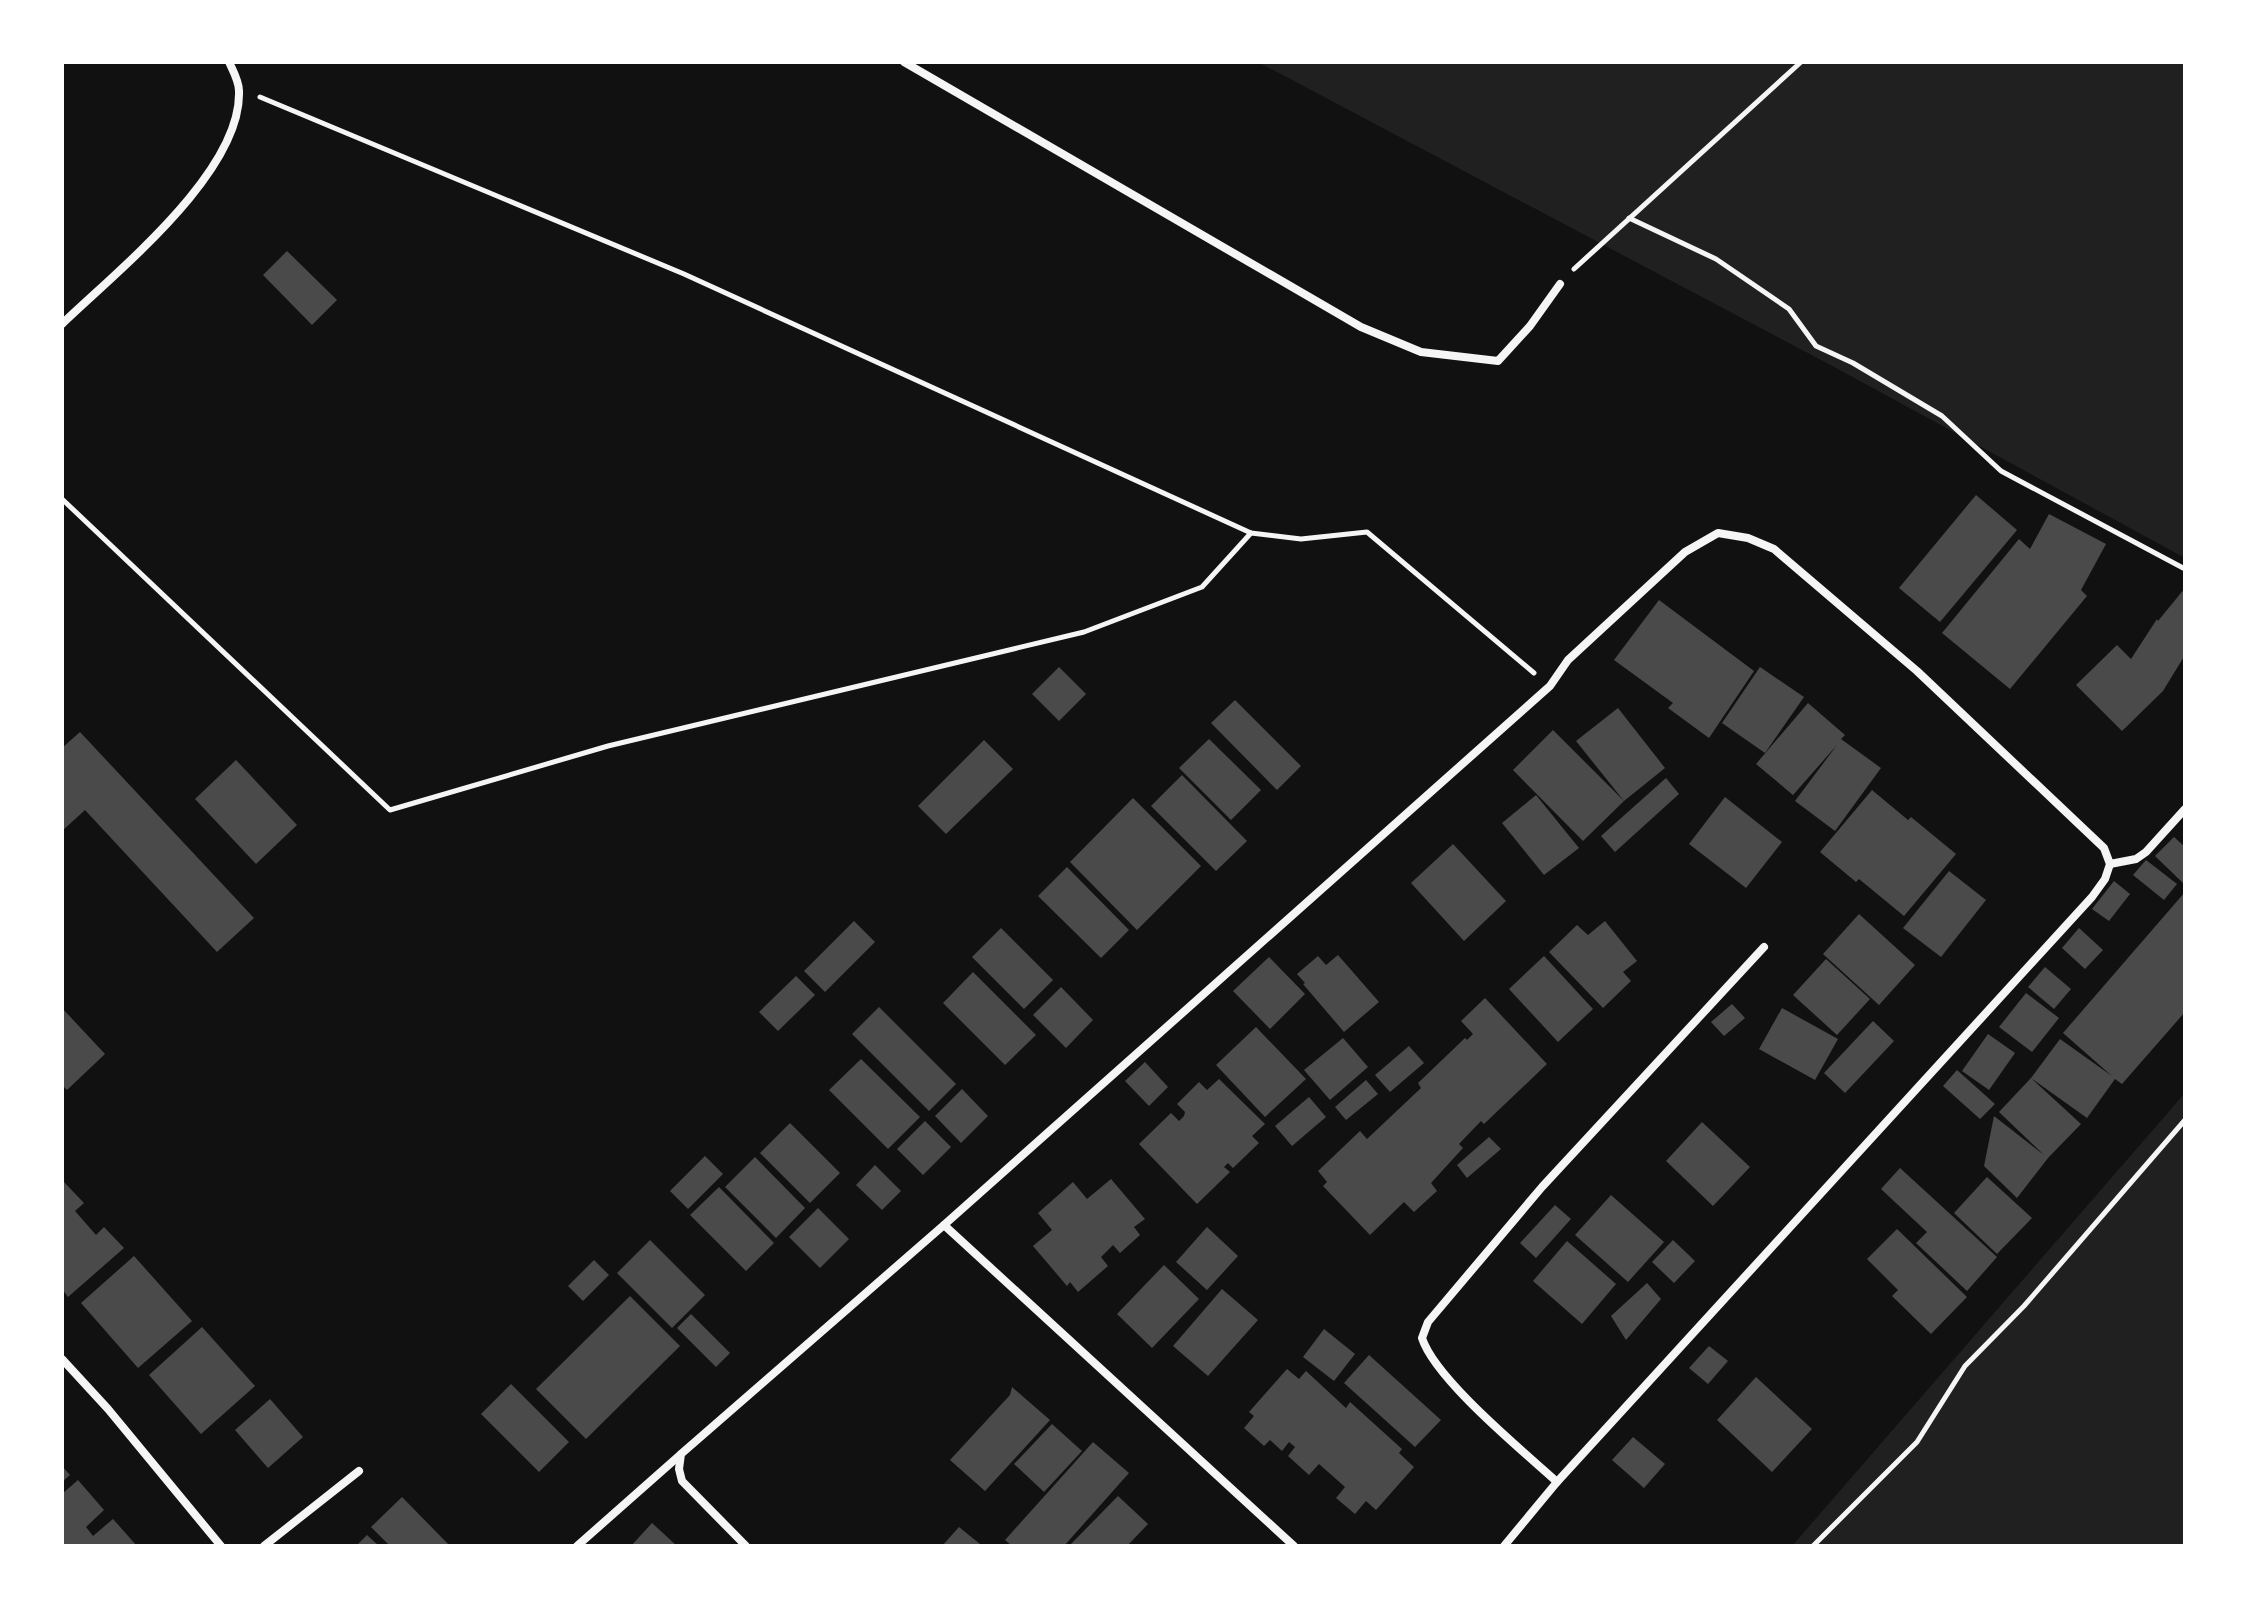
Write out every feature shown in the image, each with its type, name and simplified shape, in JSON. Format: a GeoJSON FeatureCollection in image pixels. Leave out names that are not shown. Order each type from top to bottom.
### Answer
{"type":"FeatureCollection","features":[{"type":"Feature","properties":{"kind":"street"},"geometry":{"type":"LineString","coordinates":[[62,324],[174,217],[206,179],[224,150],[236,120],[240,88],[229,62]]}},
{"type":"Feature","properties":{"kind":"street"},"geometry":{"type":"LineString","coordinates":[[904,62],[1361,327],[1421,352],[1498,361],[1530,326],[1560,284]]}},
{"type":"Feature","properties":{"kind":"street"},"geometry":{"type":"LineString","coordinates":[[577,1546],[944,1225],[1550,686],[1568,660],[1685,552],[1718,533],[1748,538],[1774,549],[1917,671],[2104,848],[2110,864],[2105,879],[2092,897],[1557,1482],[1504,1546]]}},
{"type":"Feature","properties":{"kind":"street"},"geometry":{"type":"LineString","coordinates":[[2110,864],[2136,859],[2146,852],[2185,809]]}},
{"type":"Feature","properties":{"kind":"street"},"geometry":{"type":"LineString","coordinates":[[1557,1482],[1488,1419],[1435,1364],[1422,1338],[1428,1322],[1532,1198],[1764,947]]}},
{"type":"Feature","properties":{"kind":"street"},"geometry":{"type":"LineString","coordinates":[[944,1225],[1294,1546]]}},
{"type":"Feature","properties":{"kind":"street"},"geometry":{"type":"LineString","coordinates":[[62,1359],[108,1409],[221,1546]]}},
{"type":"Feature","properties":{"kind":"street"},"geometry":{"type":"LineString","coordinates":[[681,1454],[679,1469],[682,1481],[746,1546]]}},
{"type":"Feature","properties":{"kind":"street"},"geometry":{"type":"LineString","coordinates":[[264,1546],[359,1471]]}},
{"type":"Feature","properties":{"kind":"path"},"geometry":{"type":"LineString","coordinates":[[1560,284],[1590,252],[1801,62]]}},
{"type":"Feature","properties":{"kind":"path"},"geometry":{"type":"LineString","coordinates":[[240,88],[684,274],[1251,533],[1301,539],[1367,532],[1550,686]]}},
{"type":"Feature","properties":{"kind":"path"},"geometry":{"type":"LineString","coordinates":[[1629,218],[1716,259],[1789,309],[1816,346],[1853,363],[1942,416],[2001,471],[2185,569]]}},
{"type":"Feature","properties":{"kind":"path"},"geometry":{"type":"LineString","coordinates":[[62,499],[390,810],[608,746],[1084,632],[1202,587],[1251,533]]}},
{"type":"Feature","properties":{"kind":"path"},"geometry":{"type":"LineString","coordinates":[[1813,1546],[1917,1442],[1965,1366],[2024,1306],[2185,1120]]}},
{"type":"Feature","properties":{"kind":"shaded area"},"geometry":{"type":"Polygon","coordinates":[[[1258,62],[2185,62],[2185,558],[1836,368],[1258,62]]]}},
{"type":"Feature","properties":{"kind":"shaded area"},"geometry":{"type":"Polygon","coordinates":[[[2185,1093],[2185,1546],[1792,1546],[2185,1093]]]}},
{"type":"Feature","properties":{"kind":"building"},"geometry":{"type":"Polygon","coordinates":[[[287,251],[337,300],[312,325],[263,275],[287,251]]]}},
{"type":"Feature","properties":{"kind":"building"},"geometry":{"type":"Polygon","coordinates":[[[1976,495],[2017,530],[1940,622],[1899,588],[1976,495]]]}},
{"type":"Feature","properties":{"kind":"building"},"geometry":{"type":"Polygon","coordinates":[[[2049,514],[2106,544],[2081,590],[2087,596],[2010,689],[1942,633],[2019,539],[2030,549],[2049,514]]]}},
{"type":"Feature","properties":{"kind":"building"},"geometry":{"type":"Polygon","coordinates":[[[2185,588],[2185,655],[2163,691],[2122,731],[2076,685],[2117,645],[2131,659],[2157,619],[2185,588]]]}},
{"type":"Feature","properties":{"kind":"building"},"geometry":{"type":"Polygon","coordinates":[[[1659,600],[1754,671],[1709,738],[1668,708],[1673,703],[1614,660],[1659,600]]]}},
{"type":"Feature","properties":{"kind":"building"},"geometry":{"type":"Polygon","coordinates":[[[1059,667],[1086,694],[1059,721],[1032,694],[1059,667]]]}},
{"type":"Feature","properties":{"kind":"building"},"geometry":{"type":"Polygon","coordinates":[[[1760,667],[1804,697],[1765,753],[1722,723],[1760,667]]]}},
{"type":"Feature","properties":{"kind":"building"},"geometry":{"type":"Polygon","coordinates":[[[1235,700],[1301,766],[1277,790],[1211,723],[1235,700]]]}},
{"type":"Feature","properties":{"kind":"building"},"geometry":{"type":"Polygon","coordinates":[[[1808,703],[1845,735],[1841,739],[1881,768],[1835,831],[1795,801],[1837,745],[1793,795],[1756,764],[1808,703]]]}},
{"type":"Feature","properties":{"kind":"building"},"geometry":{"type":"Polygon","coordinates":[[[1618,708],[1665,768],[1624,801],[1576,741],[1618,708]]]}},
{"type":"Feature","properties":{"kind":"building"},"geometry":{"type":"Polygon","coordinates":[[[1553,730],[1624,801],[1583,841],[1513,770],[1553,730]]]}},
{"type":"Feature","properties":{"kind":"building"},"geometry":{"type":"Polygon","coordinates":[[[80,732],[254,918],[217,952],[85,810],[62,831],[62,748],[80,732]]]}},
{"type":"Feature","properties":{"kind":"building"},"geometry":{"type":"Polygon","coordinates":[[[1209,739],[1261,790],[1231,820],[1179,768],[1209,739]]]}},
{"type":"Feature","properties":{"kind":"building"},"geometry":{"type":"Polygon","coordinates":[[[984,740],[1013,769],[946,834],[918,806],[984,740]]]}},
{"type":"Feature","properties":{"kind":"building"},"geometry":{"type":"Polygon","coordinates":[[[236,760],[297,825],[256,864],[195,799],[236,760]]]}},
{"type":"Feature","properties":{"kind":"building"},"geometry":{"type":"Polygon","coordinates":[[[1182,775],[1247,841],[1216,871],[1151,806],[1182,775]]]}},
{"type":"Feature","properties":{"kind":"building"},"geometry":{"type":"Polygon","coordinates":[[[1666,778],[1679,794],[1615,852],[1601,836],[1666,778]]]}},
{"type":"Feature","properties":{"kind":"building"},"geometry":{"type":"Polygon","coordinates":[[[1872,790],[1956,854],[1904,916],[1820,852],[1872,790]]]}},
{"type":"Feature","properties":{"kind":"building"},"geometry":{"type":"Polygon","coordinates":[[[1536,795],[1579,848],[1544,875],[1502,823],[1536,795]]]}},
{"type":"Feature","properties":{"kind":"building"},"geometry":{"type":"Polygon","coordinates":[[[1725,797],[1782,842],[1746,888],[1689,844],[1725,797]]]}},
{"type":"Feature","properties":{"kind":"building"},"geometry":{"type":"Polygon","coordinates":[[[1133,798],[1201,866],[1137,930],[1070,862],[1133,798]]]}},
{"type":"Feature","properties":{"kind":"building"},"geometry":{"type":"Polygon","coordinates":[[[2174,837],[2185,847],[2183,883],[2155,856],[2174,837]]]}},
{"type":"Feature","properties":{"kind":"building"},"geometry":{"type":"Polygon","coordinates":[[[1453,844],[1506,901],[1464,941],[1411,883],[1453,844]]]}},
{"type":"Feature","properties":{"kind":"building"},"geometry":{"type":"Polygon","coordinates":[[[2146,860],[2177,884],[2164,900],[2133,875],[2146,860]]]}},
{"type":"Feature","properties":{"kind":"building"},"geometry":{"type":"Polygon","coordinates":[[[1067,867],[1129,930],[1101,958],[1038,896],[1067,867]]]}},
{"type":"Feature","properties":{"kind":"building"},"geometry":{"type":"Polygon","coordinates":[[[1949,871],[1986,900],[1941,957],[1903,928],[1949,871]]]}},
{"type":"Feature","properties":{"kind":"building"},"geometry":{"type":"Polygon","coordinates":[[[2114,881],[2130,894],[2109,921],[2092,909],[2114,881]]]}},
{"type":"Feature","properties":{"kind":"building"},"geometry":{"type":"Polygon","coordinates":[[[2185,892],[2185,1012],[2122,1084],[2115,1079],[2087,1118],[2031,1078],[2060,1039],[2112,1076],[2063,1033],[2185,892]]]}},
{"type":"Feature","properties":{"kind":"building"},"geometry":{"type":"Polygon","coordinates":[[[1859,914],[1915,965],[1879,1005],[1823,954],[1859,914]]]}},
{"type":"Feature","properties":{"kind":"building"},"geometry":{"type":"Polygon","coordinates":[[[854,921],[875,942],[825,992],[804,971],[854,921]]]}},
{"type":"Feature","properties":{"kind":"building"},"geometry":{"type":"Polygon","coordinates":[[[1605,921],[1637,961],[1623,972],[1631,981],[1603,1008],[1549,952],[1577,925],[1588,935],[1605,921]]]}},
{"type":"Feature","properties":{"kind":"building"},"geometry":{"type":"Polygon","coordinates":[[[1001,928],[1053,980],[1024,1009],[972,957],[1001,928]]]}},
{"type":"Feature","properties":{"kind":"building"},"geometry":{"type":"Polygon","coordinates":[[[2079,928],[2103,950],[2085,969],[2062,948],[2079,928]]]}},
{"type":"Feature","properties":{"kind":"building"},"geometry":{"type":"Polygon","coordinates":[[[1338,955],[1379,1002],[1344,1032],[1297,974],[1318,956],[1326,965],[1338,955]]]}},
{"type":"Feature","properties":{"kind":"building"},"geometry":{"type":"Polygon","coordinates":[[[1544,956],[1593,1009],[1558,1042],[1509,989],[1544,956]]]}},
{"type":"Feature","properties":{"kind":"building"},"geometry":{"type":"Polygon","coordinates":[[[1269,957],[1305,994],[1270,1029],[1233,991],[1269,957]]]}},
{"type":"Feature","properties":{"kind":"building"},"geometry":{"type":"Polygon","coordinates":[[[1826,959],[1870,999],[1837,1035],[1793,995],[1826,959]]]}},
{"type":"Feature","properties":{"kind":"building"},"geometry":{"type":"Polygon","coordinates":[[[2045,967],[2071,989],[2054,1009],[2028,987],[2045,967]]]}},
{"type":"Feature","properties":{"kind":"building"},"geometry":{"type":"Polygon","coordinates":[[[973,972],[1036,1035],[1005,1065],[943,1003],[973,972]]]}},
{"type":"Feature","properties":{"kind":"building"},"geometry":{"type":"Polygon","coordinates":[[[796,976],[815,995],[778,1031],[759,1012],[796,976]]]}},
{"type":"Feature","properties":{"kind":"building"},"geometry":{"type":"Polygon","coordinates":[[[1061,987],[1093,1020],[1066,1048],[1033,1015],[1061,987]]]}},
{"type":"Feature","properties":{"kind":"building"},"geometry":{"type":"Polygon","coordinates":[[[2026,993],[2059,1018],[2032,1052],[1999,1027],[2026,993]]]}},
{"type":"Feature","properties":{"kind":"building"},"geometry":{"type":"Polygon","coordinates":[[[1485,998],[1547,1064],[1459,1144],[1463,1148],[1431,1183],[1437,1191],[1414,1212],[1404,1202],[1370,1235],[1323,1186],[1327,1182],[1318,1171],[1360,1131],[1367,1139],[1421,1088],[1418,1083],[1473,1034],[1461,1021],[1485,998]]]}},
{"type":"Feature","properties":{"kind":"building"},"geometry":{"type":"Polygon","coordinates":[[[1732,1004],[1745,1018],[1724,1036],[1711,1022],[1732,1004]]]}},
{"type":"Feature","properties":{"kind":"building"},"geometry":{"type":"Polygon","coordinates":[[[879,1007],[956,1084],[929,1111],[852,1034],[879,1007]]]}},
{"type":"Feature","properties":{"kind":"building"},"geometry":{"type":"Polygon","coordinates":[[[62,1008],[105,1054],[67,1090],[62,1085],[62,1008]]]}},
{"type":"Feature","properties":{"kind":"building"},"geometry":{"type":"Polygon","coordinates":[[[1782,1008],[1838,1039],[1815,1080],[1759,1049],[1782,1008]]]}},
{"type":"Feature","properties":{"kind":"building"},"geometry":{"type":"Polygon","coordinates":[[[1873,1021],[1894,1041],[1845,1093],[1824,1073],[1873,1021]]]}},
{"type":"Feature","properties":{"kind":"building"},"geometry":{"type":"Polygon","coordinates":[[[1256,1027],[1306,1079],[1265,1117],[1216,1065],[1256,1027]]]}},
{"type":"Feature","properties":{"kind":"building"},"geometry":{"type":"Polygon","coordinates":[[[1988,1034],[2015,1053],[1989,1090],[1962,1071],[1988,1034]]]}},
{"type":"Feature","properties":{"kind":"building"},"geometry":{"type":"Polygon","coordinates":[[[1343,1038],[1368,1067],[1330,1100],[1304,1070],[1343,1038]]]}},
{"type":"Feature","properties":{"kind":"building"},"geometry":{"type":"Polygon","coordinates":[[[1409,1046],[1424,1063],[1390,1092],[1375,1075],[1409,1046]]]}},
{"type":"Feature","properties":{"kind":"building"},"geometry":{"type":"Polygon","coordinates":[[[861,1059],[920,1117],[888,1149],[829,1090],[861,1059]]]}},
{"type":"Feature","properties":{"kind":"building"},"geometry":{"type":"Polygon","coordinates":[[[1145,1062],[1168,1087],[1149,1106],[1125,1081],[1145,1062]]]}},
{"type":"Feature","properties":{"kind":"building"},"geometry":{"type":"Polygon","coordinates":[[[1957,1070],[1995,1104],[1980,1119],[1943,1086],[1957,1070]]]}},
{"type":"Feature","properties":{"kind":"building"},"geometry":{"type":"Polygon","coordinates":[[[2031,1078],[2081,1124],[2048,1158],[2017,1198],[1984,1166],[1994,1116],[2044,1155],[1999,1112],[2031,1078]]]}},
{"type":"Feature","properties":{"kind":"building"},"geometry":{"type":"Polygon","coordinates":[[[1219,1079],[1265,1124],[1252,1136],[1259,1143],[1233,1168],[1228,1163],[1224,1167],[1230,1172],[1197,1204],[1139,1144],[1171,1113],[1179,1121],[1184,1116],[1185,1112],[1177,1104],[1199,1082],[1207,1090],[1219,1079]]]}},
{"type":"Feature","properties":{"kind":"building"},"geometry":{"type":"Polygon","coordinates":[[[1366,1080],[1378,1094],[1346,1120],[1335,1107],[1366,1080]]]}},
{"type":"Feature","properties":{"kind":"building"},"geometry":{"type":"Polygon","coordinates":[[[962,1089],[988,1116],[961,1143],[935,1116],[962,1089]]]}},
{"type":"Feature","properties":{"kind":"building"},"geometry":{"type":"Polygon","coordinates":[[[1309,1097],[1326,1117],[1292,1146],[1275,1126],[1309,1097]]]}},
{"type":"Feature","properties":{"kind":"building"},"geometry":{"type":"Polygon","coordinates":[[[925,1121],[951,1147],[923,1175],[897,1149],[925,1121]]]}},
{"type":"Feature","properties":{"kind":"building"},"geometry":{"type":"Polygon","coordinates":[[[1702,1122],[1750,1167],[1713,1206],[1666,1161],[1702,1122]]]}},
{"type":"Feature","properties":{"kind":"building"},"geometry":{"type":"Polygon","coordinates":[[[790,1123],[840,1173],[810,1203],[760,1153],[790,1123]]]}},
{"type":"Feature","properties":{"kind":"building"},"geometry":{"type":"Polygon","coordinates":[[[1489,1137],[1501,1149],[1467,1178],[1457,1165],[1489,1137]]]}},
{"type":"Feature","properties":{"kind":"building"},"geometry":{"type":"Polygon","coordinates":[[[705,1156],[723,1174],[688,1209],[670,1191],[705,1156]]]}},
{"type":"Feature","properties":{"kind":"building"},"geometry":{"type":"Polygon","coordinates":[[[755,1157],[805,1208],[776,1238],[725,1187],[755,1157]]]}},
{"type":"Feature","properties":{"kind":"building"},"geometry":{"type":"Polygon","coordinates":[[[875,1165],[901,1191],[882,1210],[856,1185],[875,1165]]]}},
{"type":"Feature","properties":{"kind":"building"},"geometry":{"type":"Polygon","coordinates":[[[1900,1168],[1997,1257],[1967,1291],[1916,1243],[1927,1232],[1881,1189],[1900,1168]]]}},
{"type":"Feature","properties":{"kind":"building"},"geometry":{"type":"Polygon","coordinates":[[[1987,1177],[2032,1218],[1997,1254],[1954,1213],[1987,1177]]]}},
{"type":"Feature","properties":{"kind":"building"},"geometry":{"type":"Polygon","coordinates":[[[1111,1179],[1145,1219],[1134,1227],[1140,1235],[1120,1253],[1113,1245],[1101,1257],[1108,1266],[1078,1292],[1070,1282],[1067,1286],[1033,1246],[1052,1230],[1038,1213],[1073,1182],[1087,1199],[1111,1179]]]}},
{"type":"Feature","properties":{"kind":"building"},"geometry":{"type":"Polygon","coordinates":[[[64,1182],[84,1203],[75,1211],[96,1235],[104,1227],[124,1248],[68,1297],[62,1289],[64,1182]]]}},
{"type":"Feature","properties":{"kind":"building"},"geometry":{"type":"Polygon","coordinates":[[[719,1187],[774,1243],[746,1271],[690,1215],[719,1187]]]}},
{"type":"Feature","properties":{"kind":"building"},"geometry":{"type":"Polygon","coordinates":[[[1611,1195],[1664,1242],[1628,1282],[1575,1235],[1611,1195]]]}},
{"type":"Feature","properties":{"kind":"building"},"geometry":{"type":"Polygon","coordinates":[[[1555,1205],[1571,1219],[1536,1258],[1520,1243],[1555,1205]]]}},
{"type":"Feature","properties":{"kind":"building"},"geometry":{"type":"Polygon","coordinates":[[[818,1208],[849,1239],[820,1268],[789,1237],[818,1208]]]}},
{"type":"Feature","properties":{"kind":"building"},"geometry":{"type":"Polygon","coordinates":[[[1207,1227],[1238,1256],[1207,1290],[1176,1262],[1207,1227]]]}},
{"type":"Feature","properties":{"kind":"building"},"geometry":{"type":"Polygon","coordinates":[[[1897,1229],[1967,1297],[1931,1334],[1892,1296],[1898,1290],[1867,1259],[1897,1229]]]}},
{"type":"Feature","properties":{"kind":"building"},"geometry":{"type":"Polygon","coordinates":[[[650,1240],[705,1295],[672,1328],[617,1273],[650,1240]]]}},
{"type":"Feature","properties":{"kind":"building"},"geometry":{"type":"Polygon","coordinates":[[[1673,1240],[1695,1261],[1674,1283],[1652,1262],[1673,1240]]]}},
{"type":"Feature","properties":{"kind":"building"},"geometry":{"type":"Polygon","coordinates":[[[1567,1241],[1616,1284],[1582,1324],[1533,1281],[1567,1241]]]}},
{"type":"Feature","properties":{"kind":"building"},"geometry":{"type":"Polygon","coordinates":[[[134,1256],[192,1321],[138,1368],[81,1303],[134,1256]]]}},
{"type":"Feature","properties":{"kind":"building"},"geometry":{"type":"Polygon","coordinates":[[[594,1260],[609,1275],[583,1301],[568,1286],[594,1260]]]}},
{"type":"Feature","properties":{"kind":"building"},"geometry":{"type":"Polygon","coordinates":[[[1164,1265],[1199,1299],[1152,1348],[1117,1314],[1164,1265]]]}},
{"type":"Feature","properties":{"kind":"building"},"geometry":{"type":"Polygon","coordinates":[[[1647,1283],[1661,1299],[1626,1340],[1611,1316],[1647,1283]]]}},
{"type":"Feature","properties":{"kind":"building"},"geometry":{"type":"Polygon","coordinates":[[[1222,1289],[1258,1320],[1208,1376],[1173,1346],[1222,1289]]]}},
{"type":"Feature","properties":{"kind":"building"},"geometry":{"type":"Polygon","coordinates":[[[630,1296],[680,1346],[586,1439],[536,1389],[630,1296]]]}},
{"type":"Feature","properties":{"kind":"building"},"geometry":{"type":"Polygon","coordinates":[[[691,1314],[730,1353],[716,1367],[677,1328],[691,1314]]]}},
{"type":"Feature","properties":{"kind":"building"},"geometry":{"type":"Polygon","coordinates":[[[202,1327],[255,1386],[201,1434],[149,1375],[202,1327]]]}},
{"type":"Feature","properties":{"kind":"building"},"geometry":{"type":"Polygon","coordinates":[[[1324,1329],[1355,1354],[1334,1381],[1303,1357],[1324,1329]]]}},
{"type":"Feature","properties":{"kind":"building"},"geometry":{"type":"Polygon","coordinates":[[[1709,1346],[1728,1361],[1708,1384],[1689,1368],[1709,1346]]]}},
{"type":"Feature","properties":{"kind":"building"},"geometry":{"type":"Polygon","coordinates":[[[1369,1355],[1441,1420],[1415,1447],[1344,1383],[1369,1355]]]}},
{"type":"Feature","properties":{"kind":"building"},"geometry":{"type":"Polygon","coordinates":[[[1287,1369],[1299,1379],[1306,1371],[1346,1408],[1350,1402],[1402,1449],[1399,1453],[1414,1467],[1376,1510],[1366,1501],[1355,1514],[1336,1498],[1345,1487],[1319,1464],[1309,1475],[1288,1456],[1295,1447],[1289,1442],[1282,1451],[1270,1440],[1264,1446],[1244,1428],[1254,1416],[1249,1412],[1287,1369]]]}},
{"type":"Feature","properties":{"kind":"building"},"geometry":{"type":"Polygon","coordinates":[[[1756,1377],[1812,1429],[1772,1472],[1717,1420],[1756,1377]]]}},
{"type":"Feature","properties":{"kind":"building"},"geometry":{"type":"Polygon","coordinates":[[[511,1384],[569,1442],[539,1472],[481,1414],[511,1384]]]}},
{"type":"Feature","properties":{"kind":"building"},"geometry":{"type":"Polygon","coordinates":[[[1012,1387],[1050,1420],[985,1491],[950,1460],[1010,1395],[1012,1387]]]}},
{"type":"Feature","properties":{"kind":"building"},"geometry":{"type":"Polygon","coordinates":[[[270,1399],[303,1437],[268,1468],[235,1430],[270,1399]]]}},
{"type":"Feature","properties":{"kind":"building"},"geometry":{"type":"Polygon","coordinates":[[[1052,1424],[1082,1451],[1044,1492],[1014,1464],[1052,1424]]]}},
{"type":"Feature","properties":{"kind":"building"},"geometry":{"type":"Polygon","coordinates":[[[1633,1437],[1665,1464],[1644,1488],[1612,1460],[1633,1437]]]}},
{"type":"Feature","properties":{"kind":"building"},"geometry":{"type":"Polygon","coordinates":[[[1093,1442],[1129,1473],[1064,1546],[1012,1546],[1005,1540],[1093,1442]]]}},
{"type":"Feature","properties":{"kind":"building"},"geometry":{"type":"Polygon","coordinates":[[[62,1466],[70,1475],[62,1482],[62,1466]]]}},
{"type":"Feature","properties":{"kind":"building"},"geometry":{"type":"Polygon","coordinates":[[[78,1480],[104,1510],[86,1527],[93,1536],[113,1519],[137,1546],[62,1546],[62,1494],[78,1480]]]}},
{"type":"Feature","properties":{"kind":"building"},"geometry":{"type":"Polygon","coordinates":[[[1118,1496],[1148,1524],[1127,1546],[1069,1546],[1118,1496]]]}},
{"type":"Feature","properties":{"kind":"building"},"geometry":{"type":"Polygon","coordinates":[[[402,1497],[450,1546],[390,1546],[371,1527],[402,1497]]]}},
{"type":"Feature","properties":{"kind":"building"},"geometry":{"type":"Polygon","coordinates":[[[652,1523],[677,1546],[631,1546],[652,1523]]]}},
{"type":"Feature","properties":{"kind":"building"},"geometry":{"type":"Polygon","coordinates":[[[959,1527],[980,1544],[942,1546],[959,1527]]]}},
{"type":"Feature","properties":{"kind":"building"},"geometry":{"type":"Polygon","coordinates":[[[367,1535],[379,1546],[356,1546],[367,1535]]]}}]}
